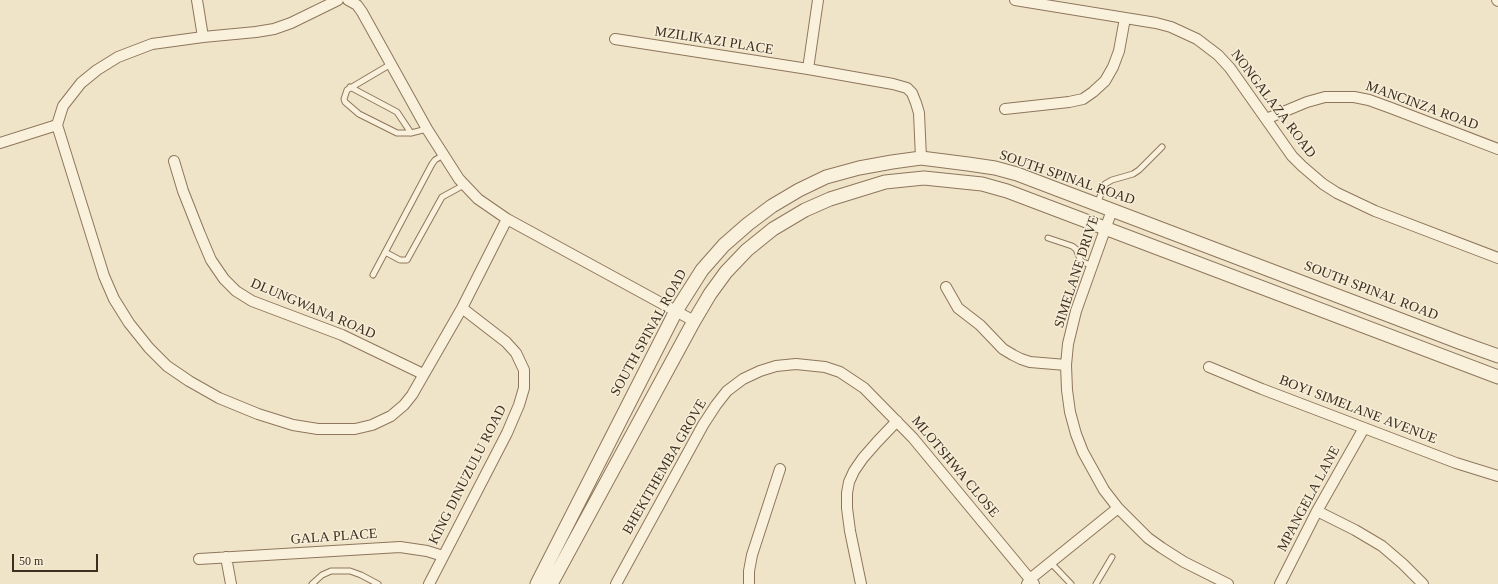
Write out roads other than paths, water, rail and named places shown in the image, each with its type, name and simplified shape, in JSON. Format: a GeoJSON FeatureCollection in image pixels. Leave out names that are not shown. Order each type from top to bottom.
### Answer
{"type":"FeatureCollection","features":[{"type":"Feature","properties":{"kind":"street"},"geometry":{"type":"LineString","coordinates":[[197,0],[204,37]]}},
{"type":"Feature","properties":{"kind":"street"},"geometry":{"type":"LineString","coordinates":[[338,0],[331,2],[291,23],[274,28],[256,32],[152,44],[118,57],[97,70],[81,83],[63,106],[57,126],[104,276],[114,300],[129,323],[149,348],[167,366],[189,381],[219,398],[293,425],[318,429],[341,430],[355,429],[372,425],[391,416],[404,405],[462,308],[507,219]]}},
{"type":"Feature","properties":{"kind":"street"},"geometry":{"type":"LineString","coordinates":[[350,0],[362,12],[443,155],[464,185],[478,199],[507,219],[694,321]]}},
{"type":"Feature","properties":{"kind":"street"},"geometry":{"type":"LineString","coordinates":[[808,69],[818,0]]}},
{"type":"Feature","properties":{"kind":"street","name":"NONGALAZA ROAD"},"geometry":{"type":"LineString","coordinates":[[1015,0],[1171,27],[1197,39],[1208,46],[1230,68],[1279,138],[1302,166],[1337,193],[1375,211],[1498,258]]}},
{"type":"Feature","properties":{"kind":"street"},"geometry":{"type":"LineString","coordinates":[[1005,109],[1069,102],[1083,99],[1093,92],[1105,80],[1113,67],[1119,51],[1125,18]]}},
{"type":"Feature","properties":{"kind":"street","name":"MZILIKAZI PLACE"},"geometry":{"type":"LineString","coordinates":[[615,40],[808,69],[893,84],[907,88],[912,93],[916,103],[922,158]]}},
{"type":"Feature","properties":{"kind":"street","name":"MANCINZA ROAD"},"geometry":{"type":"LineString","coordinates":[[1266,118],[1307,102],[1325,97],[1354,97],[1369,100],[1391,108],[1498,150]]}},
{"type":"Feature","properties":{"kind":"street"},"geometry":{"type":"LineString","coordinates":[[0,143],[57,126]]}},
{"type":"Feature","properties":{"kind":"street","name":"SOUTH SPINAL ROAD"},"geometry":{"type":"LineString","coordinates":[[537,584],[676,311],[702,270],[724,245],[748,224],[798,190],[826,177],[859,168],[922,158],[995,168],[1017,174],[1498,356]]}},
{"type":"Feature","properties":{"kind":"street","name":"DLUNGWANA ROAD"},"geometry":{"type":"LineString","coordinates":[[174,161],[183,191],[211,260],[224,279],[236,291],[252,301],[342,336],[423,374]]}},
{"type":"Feature","properties":{"kind":"street"},"geometry":{"type":"LineString","coordinates":[[551,584],[694,321],[710,294],[726,272],[747,250],[773,230],[805,210],[830,199],[885,182],[924,178],[982,184],[1007,191],[1498,377]]}},
{"type":"Feature","properties":{"kind":"street","name":"SIMELANE DRIVE"},"geometry":{"type":"LineString","coordinates":[[1112,210],[1076,311],[1072,327],[1066,365],[1070,412],[1076,434],[1083,452],[1104,490],[1118,508],[1148,538],[1184,562],[1228,584]]}},
{"type":"Feature","properties":{"kind":"street"},"geometry":{"type":"LineString","coordinates":[[946,287],[958,308],[1008,352],[1021,360],[1066,365]]}},
{"type":"Feature","properties":{"kind":"street","name":"KING DINUZULU ROAD"},"geometry":{"type":"LineString","coordinates":[[428,584],[507,433],[519,405],[524,388],[524,370],[516,352],[506,342],[462,308]]}},
{"type":"Feature","properties":{"kind":"street","name":"BHEKITHEMBA GROVE"},"geometry":{"type":"LineString","coordinates":[[616,584],[703,425],[727,391],[743,379],[760,371],[776,366],[811,364],[825,367],[840,372],[864,388],[897,421]]}},
{"type":"Feature","properties":{"kind":"street","name":"BOYI SIMELANE AVENUE"},"geometry":{"type":"LineString","coordinates":[[1209,367],[1456,463],[1498,476]]}},
{"type":"Feature","properties":{"kind":"street","name":"MLOTSHWA CLOSE"},"geometry":{"type":"LineString","coordinates":[[861,584],[848,516],[847,494],[849,482],[854,471],[868,453],[897,421],[914,438],[1030,582]]}},
{"type":"Feature","properties":{"kind":"street","name":"MPANGELA LANE"},"geometry":{"type":"LineString","coordinates":[[1280,584],[1317,511],[1364,428]]}},
{"type":"Feature","properties":{"kind":"street"},"geometry":{"type":"LineString","coordinates":[[749,584],[749,571],[754,549],[780,469]]}},
{"type":"Feature","properties":{"kind":"street"},"geometry":{"type":"LineString","coordinates":[[1030,582],[1118,508]]}},
{"type":"Feature","properties":{"kind":"street"},"geometry":{"type":"LineString","coordinates":[[1317,511],[1355,530],[1382,546],[1423,584]]}},
{"type":"Feature","properties":{"kind":"street","name":"GALA PLACE"},"geometry":{"type":"LineString","coordinates":[[199,559],[400,547],[427,551],[443,556]]}},
{"type":"Feature","properties":{"kind":"street"},"geometry":{"type":"LineString","coordinates":[[226,558],[231,584]]}},
{"type":"Feature","properties":{"kind":"lane"},"geometry":{"type":"LineString","coordinates":[[391,64],[350,87],[344,98],[345,102],[359,114],[397,133],[411,133],[427,129]]}},
{"type":"Feature","properties":{"kind":"lane"},"geometry":{"type":"LineString","coordinates":[[350,87],[397,112],[411,133]]}},
{"type":"Feature","properties":{"kind":"lane"},"geometry":{"type":"LineString","coordinates":[[1097,204],[1105,184],[1112,180],[1133,174],[1162,147]]}},
{"type":"Feature","properties":{"kind":"lane"},"geometry":{"type":"LineString","coordinates":[[373,275],[432,164],[443,155]]}},
{"type":"Feature","properties":{"kind":"lane"},"geometry":{"type":"LineString","coordinates":[[385,252],[400,260],[407,260],[442,197],[464,185]]}},
{"type":"Feature","properties":{"kind":"lane"},"geometry":{"type":"LineString","coordinates":[[1048,238],[1072,246],[1076,249],[1081,261],[1092,266]]}},
{"type":"Feature","properties":{"kind":"lane"},"geometry":{"type":"LineString","coordinates":[[1096,584],[1112,557]]}},
{"type":"Feature","properties":{"kind":"lane"},"geometry":{"type":"LineString","coordinates":[[1051,563],[1071,584]]}},
{"type":"Feature","properties":{"kind":"lane"},"geometry":{"type":"LineString","coordinates":[[312,584],[322,575],[330,572],[350,571],[378,584]]}}]}
